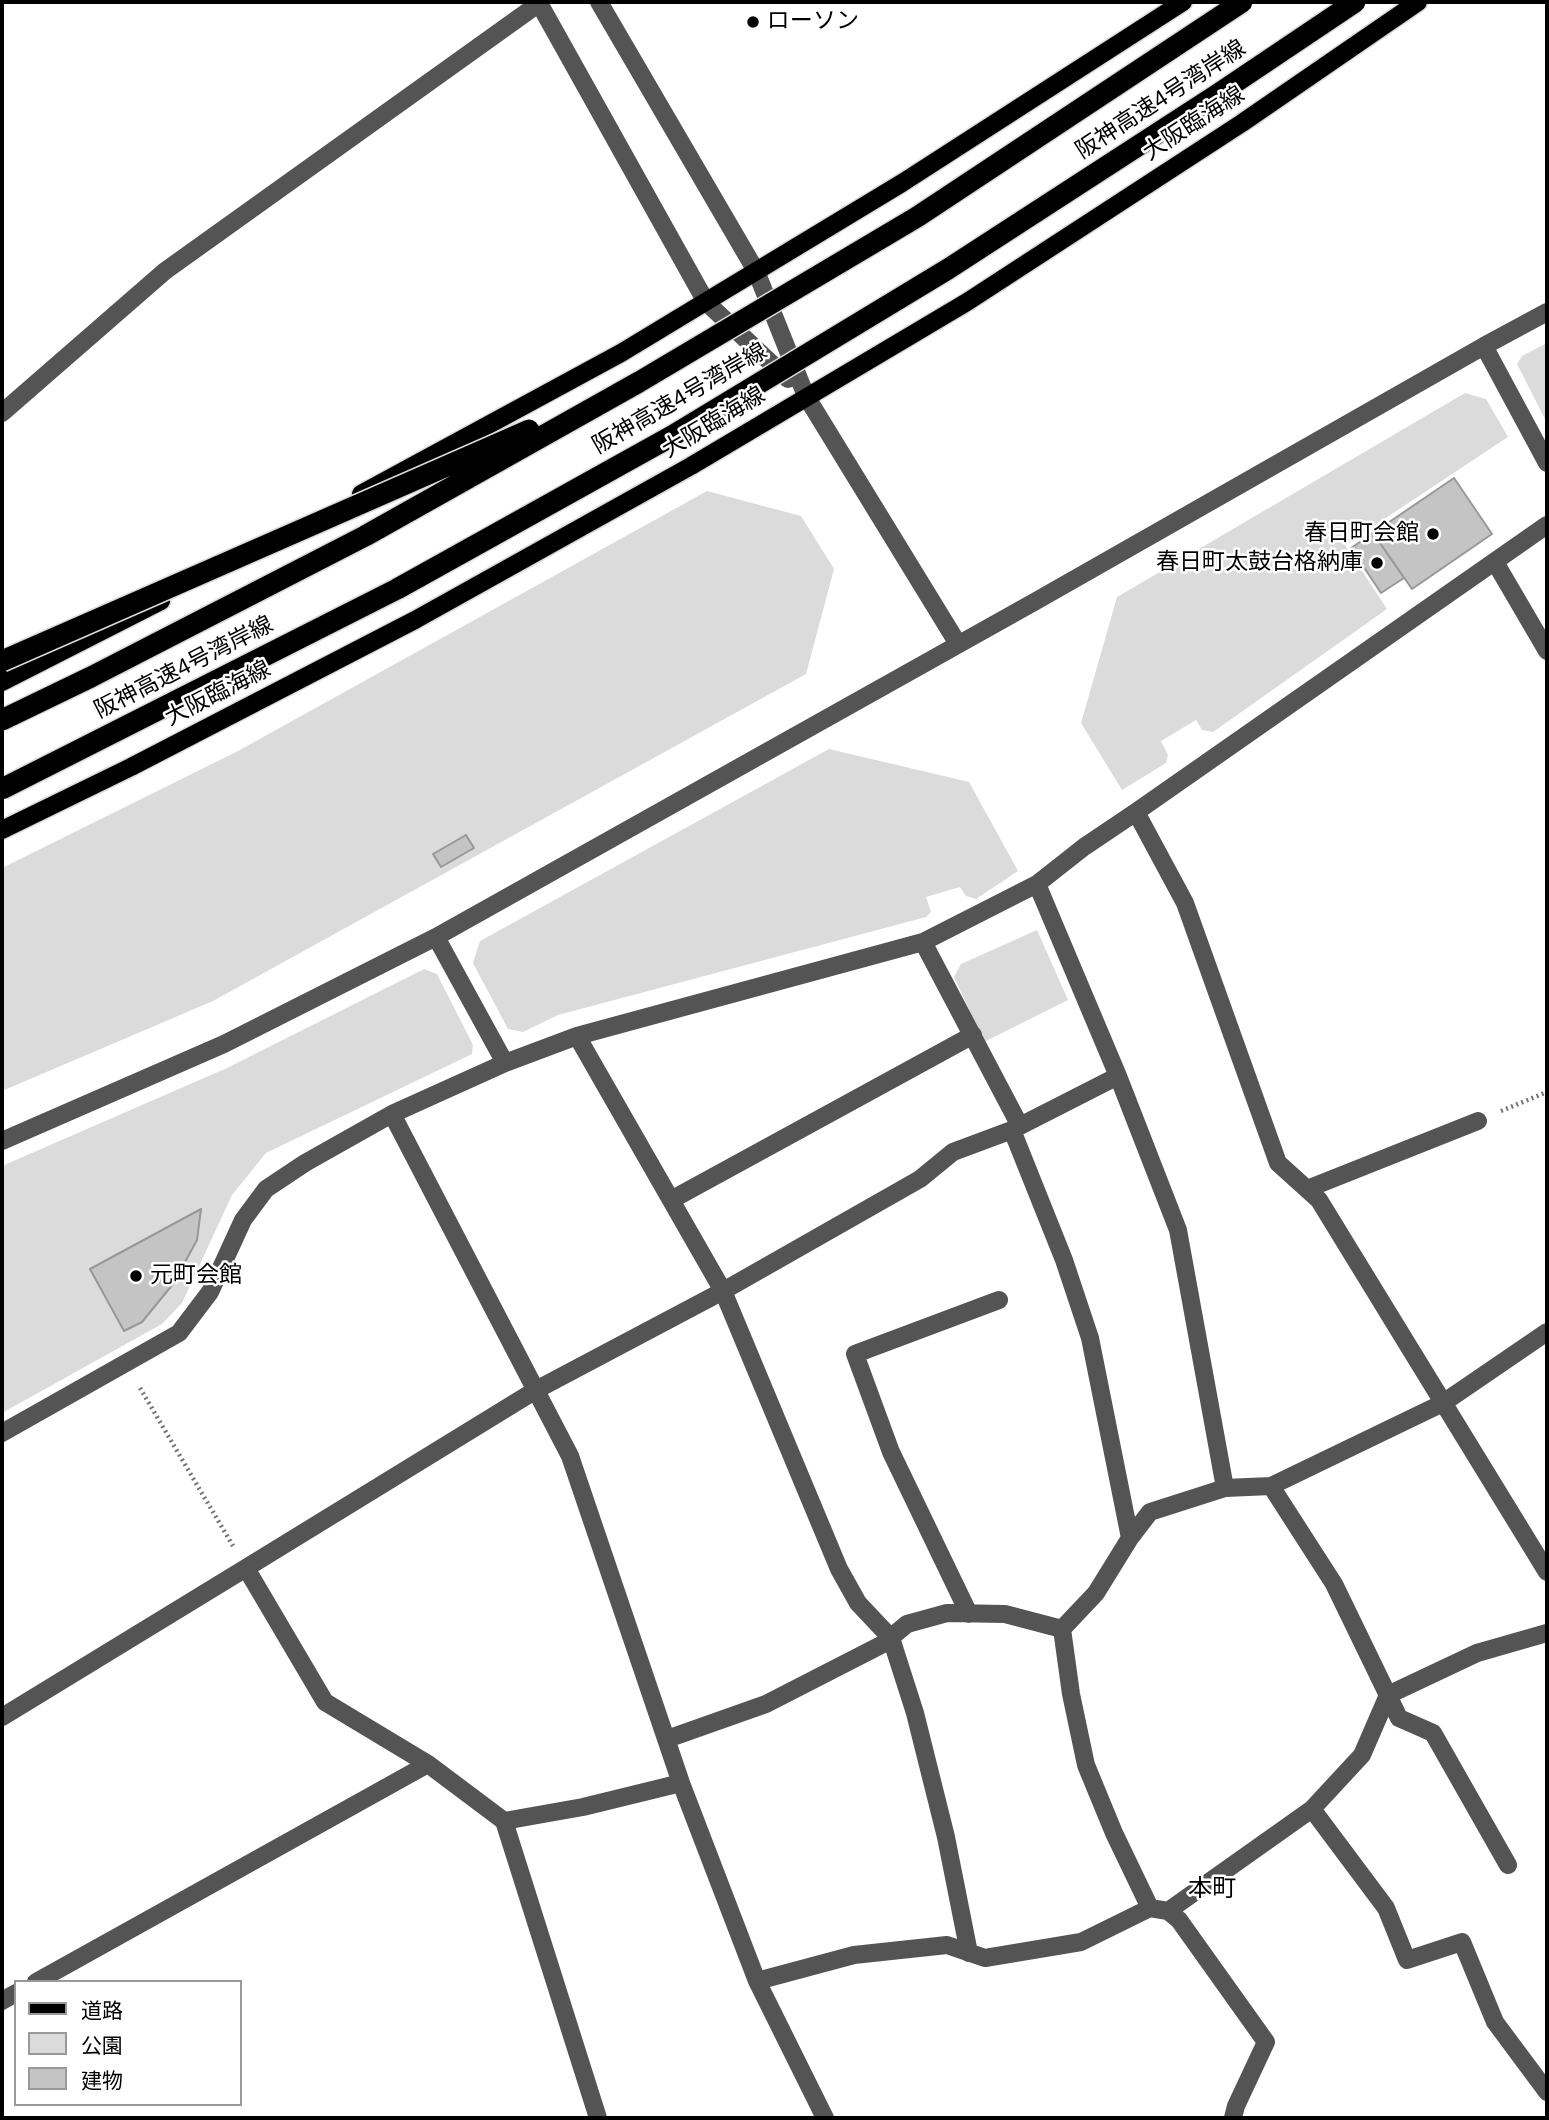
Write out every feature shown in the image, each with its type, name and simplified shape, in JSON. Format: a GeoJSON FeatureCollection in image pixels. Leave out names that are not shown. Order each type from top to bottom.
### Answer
{"type":"FeatureCollection","features":[{"type":"Feature","properties":{"kind":"highway","name":"阪神高速4号湾岸線"},"geometry":{"type":"LineString","coordinates":[[2,720],[365,536],[639,382],[917,217],[1242,2]]}},
{"type":"Feature","properties":{"kind":"highway","name":"阪神高速4号湾岸線"},"geometry":{"type":"LineString","coordinates":[[2,789],[397,589],[672,436],[960,262],[1355,2]]}},
{"type":"Feature","properties":{"kind":"highway"},"geometry":{"type":"LineString","coordinates":[[2,661],[639,382]]}},
{"type":"Feature","properties":{"kind":"main road"},"geometry":{"type":"LineString","coordinates":[[2,682],[78,645],[621,354],[902,183],[1183,2]]}},
{"type":"Feature","properties":{"kind":"main road","name":"大阪臨海線"},"geometry":{"type":"LineString","coordinates":[[2,830],[131,767],[415,620],[691,466],[967,302],[1242,122],[1418,2]]}},
{"type":"Feature","properties":{"kind":"street"},"geometry":{"type":"LineString","coordinates":[[2,413],[165,271],[540,2],[706,302],[806,396]]}},
{"type":"Feature","properties":{"kind":"street"},"geometry":{"type":"LineString","coordinates":[[599,2],[756,271],[806,396],[958,644]]}},
{"type":"Feature","properties":{"kind":"street"},"geometry":{"type":"LineString","coordinates":[[2,1141],[224,1044],[436,937],[1547,312]]}},
{"type":"Feature","properties":{"kind":"street"},"geometry":{"type":"LineString","coordinates":[[1484,346],[1547,463]]}},
{"type":"Feature","properties":{"kind":"street"},"geometry":{"type":"LineString","coordinates":[[2,1433],[179,1333],[210,1292],[243,1220],[266,1189],[305,1163],[392,1114],[505,1063],[577,1036],[923,942],[1037,884],[1084,847],[1547,525]]}},
{"type":"Feature","properties":{"kind":"street"},"geometry":{"type":"LineString","coordinates":[[1495,562],[1547,651]]}},
{"type":"Feature","properties":{"kind":"street"},"geometry":{"type":"LineString","coordinates":[[1136,812],[1185,903],[1278,1163],[1319,1199],[1547,1572]]}},
{"type":"Feature","properties":{"kind":"street"},"geometry":{"type":"LineString","coordinates":[[1037,884],[1118,1076],[1178,1230],[1225,1488]]}},
{"type":"Feature","properties":{"kind":"street"},"geometry":{"type":"LineString","coordinates":[[436,937],[505,1063]]}},
{"type":"Feature","properties":{"kind":"street"},"geometry":{"type":"LineString","coordinates":[[923,942],[972,1035],[1016,1128],[1064,1260],[1090,1338],[1130,1538]]}},
{"type":"Feature","properties":{"kind":"street"},"geometry":{"type":"LineString","coordinates":[[671,1200],[972,1035]]}},
{"type":"Feature","properties":{"kind":"street"},"geometry":{"type":"LineString","coordinates":[[577,1036],[723,1291],[839,1569],[858,1603],[891,1637],[915,1713],[937,1800],[969,1953]]}},
{"type":"Feature","properties":{"kind":"street"},"geometry":{"type":"LineString","coordinates":[[2,1717],[536,1390],[723,1291],[920,1179],[953,1152],[1016,1128],[1118,1076]]}},
{"type":"Feature","properties":{"kind":"street"},"geometry":{"type":"LineString","coordinates":[[392,1114],[570,1456],[681,1783],[757,1981],[825,2118]]}},
{"type":"Feature","properties":{"kind":"street"},"geometry":{"type":"LineString","coordinates":[[1307,1189],[1478,1121]]}},
{"type":"Feature","properties":{"kind":"street"},"geometry":{"type":"LineString","coordinates":[[969,1614],[891,1452],[855,1354],[999,1300]]}},
{"type":"Feature","properties":{"kind":"street"},"geometry":{"type":"LineString","coordinates":[[1062,1629],[1096,1593],[1130,1538],[1150,1512],[1225,1488],[1271,1486],[1443,1403],[1547,1332]]}},
{"type":"Feature","properties":{"kind":"street"},"geometry":{"type":"LineString","coordinates":[[1271,1486],[1334,1584],[1399,1717],[1433,1732],[1508,1865]]}},
{"type":"Feature","properties":{"kind":"street"},"geometry":{"type":"LineString","coordinates":[[246,1568],[325,1702],[428,1764],[504,1821],[597,2118]]}},
{"type":"Feature","properties":{"kind":"street"},"geometry":{"type":"LineString","coordinates":[[667,1739],[766,1704],[883,1644],[907,1624],[947,1613],[1005,1614],[1062,1629]]}},
{"type":"Feature","properties":{"kind":"street"},"geometry":{"type":"LineString","coordinates":[[1062,1629],[1071,1694],[1086,1765],[1114,1833],[1150,1908]]}},
{"type":"Feature","properties":{"kind":"street"},"geometry":{"type":"LineString","coordinates":[[1168,1911],[1312,1809],[1362,1755],[1388,1695],[1477,1653],[1547,1633]]}},
{"type":"Feature","properties":{"kind":"street"},"geometry":{"type":"LineString","coordinates":[[40,1980],[428,1764]]}},
{"type":"Feature","properties":{"kind":"street"},"geometry":{"type":"LineString","coordinates":[[504,1821],[583,1807],[681,1783]]}},
{"type":"Feature","properties":{"kind":"street"},"geometry":{"type":"LineString","coordinates":[[1312,1809],[1386,1908],[1406,1960],[1462,1942],[1495,2022],[1547,2092]]}},
{"type":"Feature","properties":{"kind":"street"},"geometry":{"type":"LineString","coordinates":[[757,1981],[854,1955],[947,1945],[985,1958],[1081,1942],[1150,1908],[1168,1911],[1178,1920],[1266,2042],[1233,2118]]}},
{"type":"Feature","properties":{"kind":"path"},"geometry":{"type":"LineString","coordinates":[[1478,1121],[1547,1092]]}},
{"type":"Feature","properties":{"kind":"path"},"geometry":{"type":"LineString","coordinates":[[126,1364],[246,1568]]}},
{"type":"Feature","properties":{"kind":"green space"},"geometry":{"type":"Polygon","coordinates":[[[1547,343],[1547,423],[1517,364],[1522,356],[1547,343]]]}},
{"type":"Feature","properties":{"kind":"green space"},"geometry":{"type":"Polygon","coordinates":[[[1465,393],[1486,399],[1508,437],[1345,545],[1387,609],[1213,732],[1202,730],[1196,720],[1161,741],[1168,755],[1166,763],[1122,790],[1081,723],[1117,597],[1465,393]]]}},
{"type":"Feature","properties":{"kind":"green space"},"geometry":{"type":"Polygon","coordinates":[[[707,491],[801,516],[834,569],[806,674],[213,1001],[2,1091],[2,868],[238,751],[707,491]]]}},
{"type":"Feature","properties":{"kind":"green space"},"geometry":{"type":"Polygon","coordinates":[[[829,749],[969,782],[1018,871],[976,899],[966,896],[960,887],[926,897],[931,912],[926,917],[558,1015],[523,1032],[508,1029],[473,963],[480,941],[829,749]]]}},
{"type":"Feature","properties":{"kind":"green space"},"geometry":{"type":"Polygon","coordinates":[[[1037,930],[1068,1000],[984,1042],[954,977],[961,964],[1037,930]]]}},
{"type":"Feature","properties":{"kind":"green space"},"geometry":{"type":"Polygon","coordinates":[[[424,969],[437,974],[473,1045],[472,1054],[266,1153],[232,1195],[182,1303],[162,1324],[2,1413],[2,1166],[227,1068],[424,969]]]}},
{"type":"Feature","properties":{"kind":"building","name":"春日町会館"},"geometry":{"type":"Polygon","coordinates":[[[1454,478],[1492,534],[1412,589],[1373,533],[1454,478]]]}},
{"type":"Feature","properties":{"kind":"building","name":"春日町太鼓台格納庫"},"geometry":{"type":"Polygon","coordinates":[[[1373,533],[1404,578],[1381,593],[1351,548],[1373,533]]]}},
{"type":"Feature","properties":{"kind":"building"},"geometry":{"type":"Polygon","coordinates":[[[466,835],[474,848],[441,867],[433,854],[466,835]]]}},
{"type":"Feature","properties":{"kind":"building","name":"元町会館"},"geometry":{"type":"Polygon","coordinates":[[[201,1209],[197,1240],[173,1284],[142,1322],[124,1331],[90,1269],[201,1209]]]}},
{"type":"Feature","properties":{"kind":"place","name":"ローソン"},"geometry":{"type":"Point","coordinates":[753,22]}},
{"type":"Feature","properties":{"kind":"place","name":"春日町会館"},"geometry":{"type":"Point","coordinates":[1433,534]}},
{"type":"Feature","properties":{"kind":"place","name":"春日町太鼓台格納庫"},"geometry":{"type":"Point","coordinates":[1377,563]}},
{"type":"Feature","properties":{"kind":"place","name":"元町会館"},"geometry":{"type":"Point","coordinates":[136,1276]}},
{"type":"Feature","properties":{"kind":"district","name":"本町"},"geometry":{"type":"Point","coordinates":[1212,1889]}}]}
